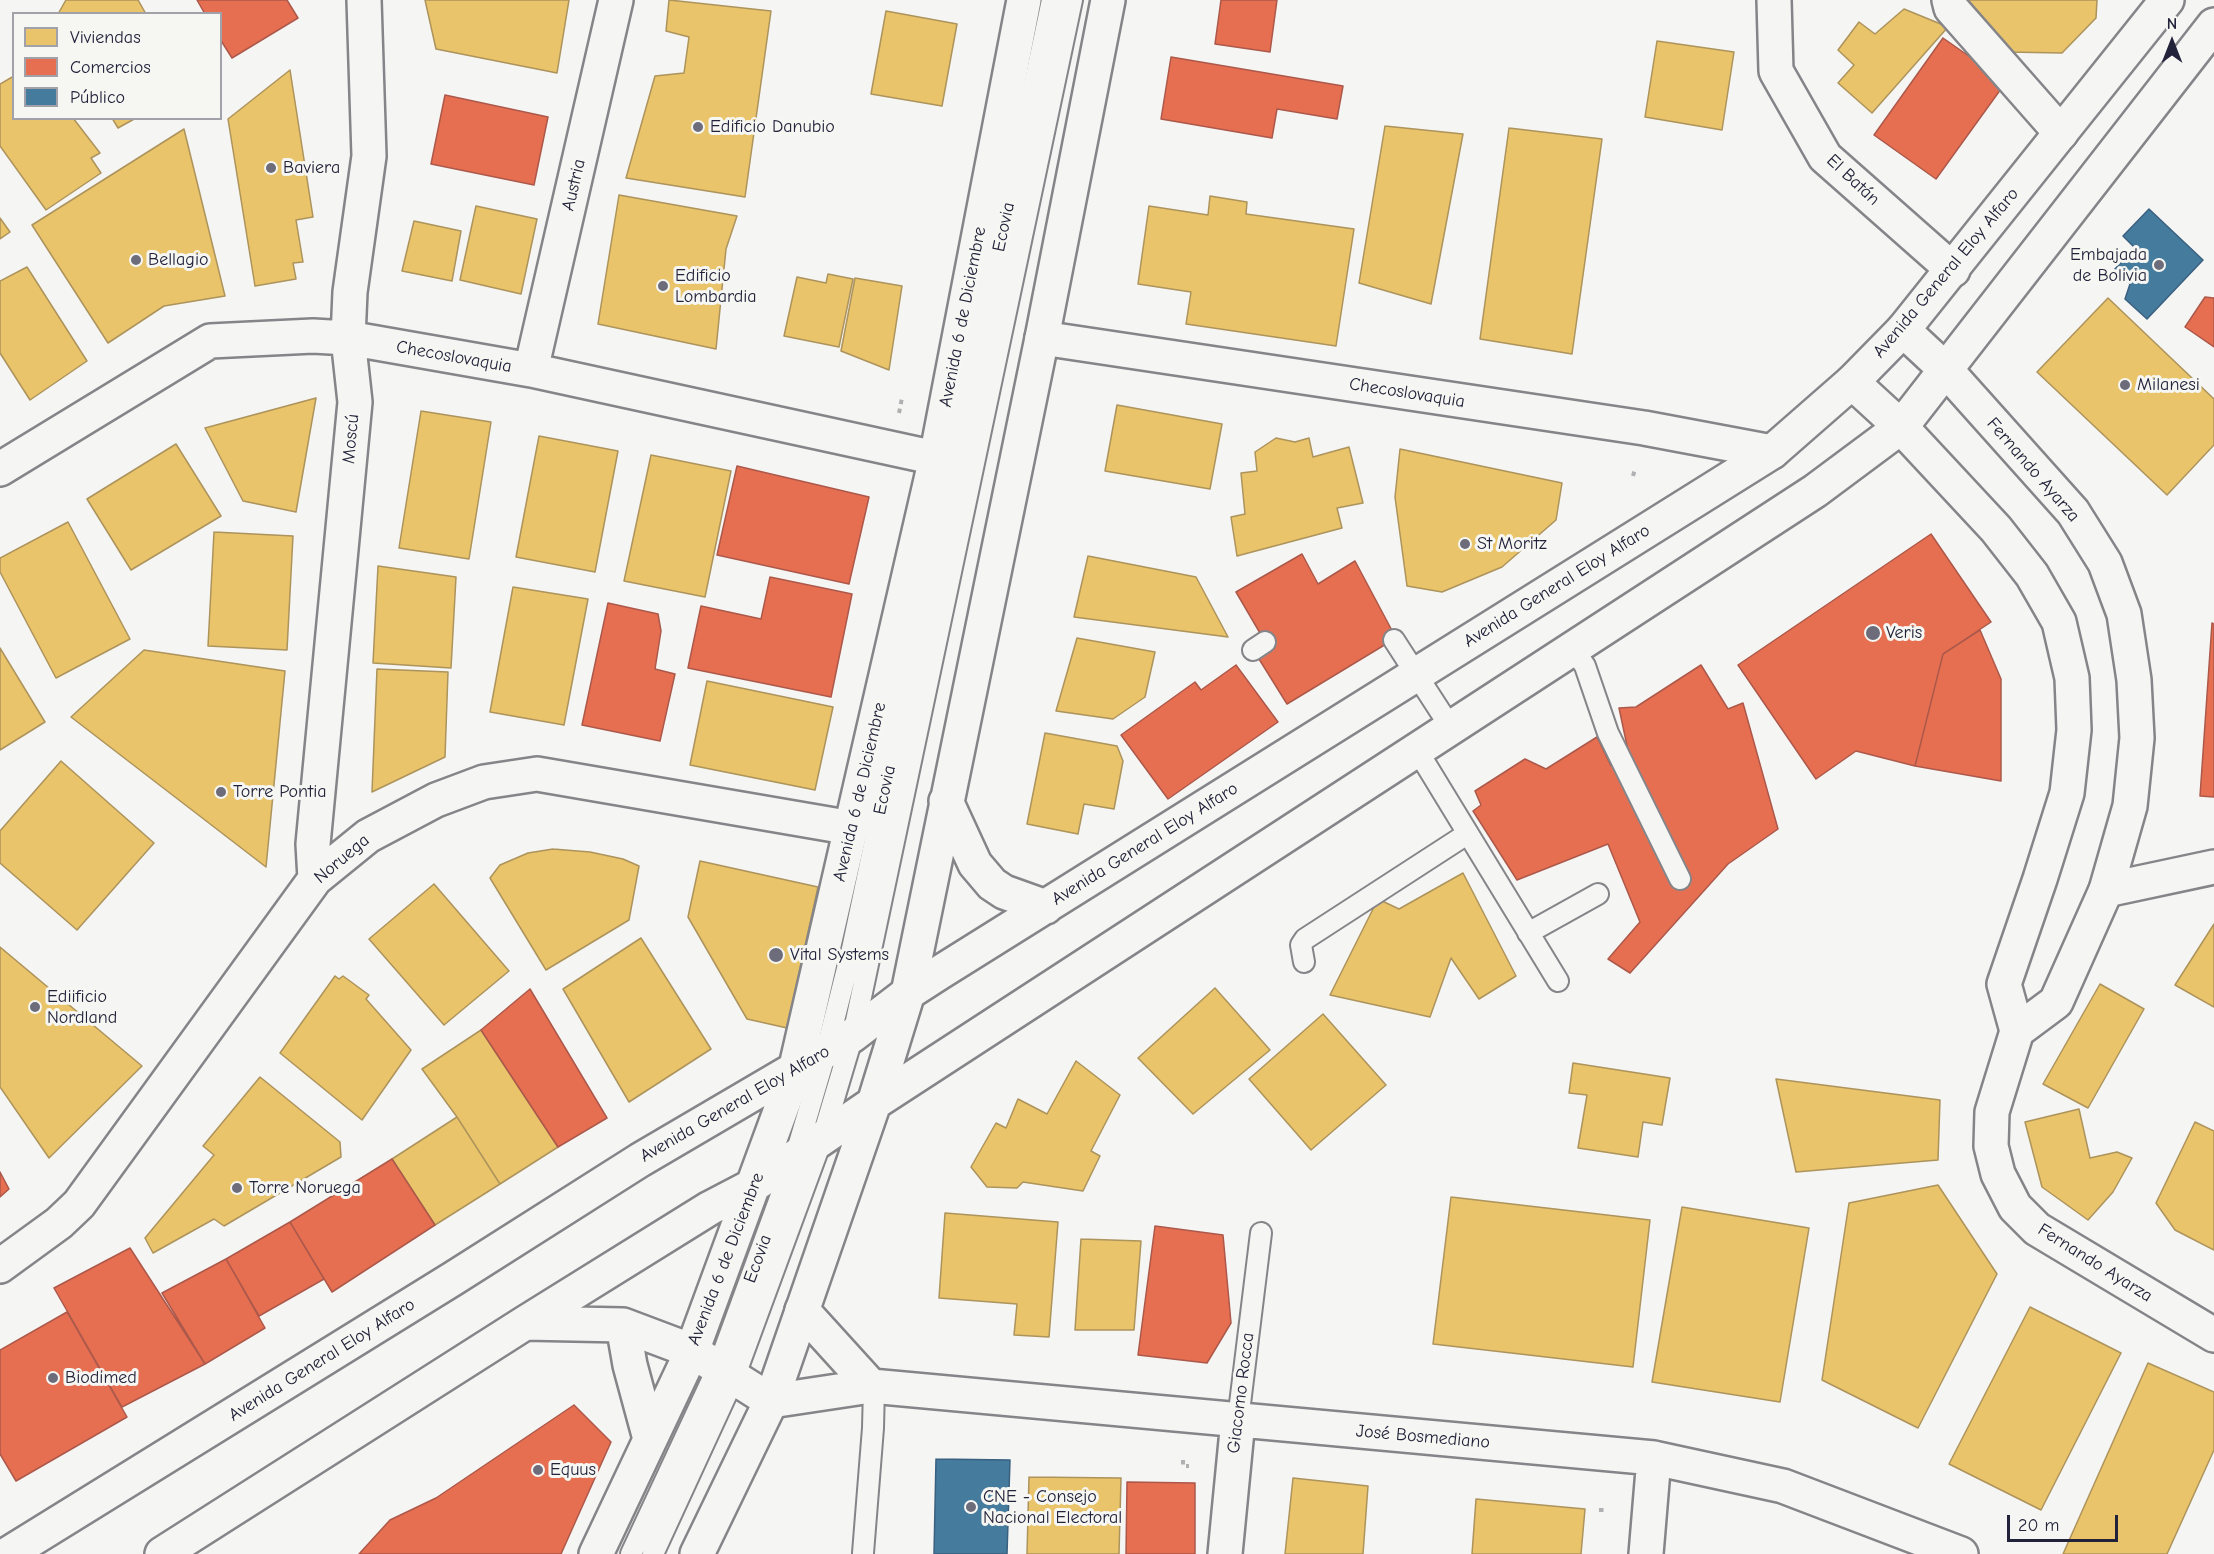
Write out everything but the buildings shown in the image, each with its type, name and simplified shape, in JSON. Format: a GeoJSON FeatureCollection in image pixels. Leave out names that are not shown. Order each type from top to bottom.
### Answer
{"type":"FeatureCollection","features":[{"type":"Feature","properties":{"kind":"main road","name":"Moscú"},"geometry":{"type":"LineString","coordinates":[[315,879],[313,844],[355,402],[348,338],[350,292],[369,156],[364,0]]}},
{"type":"Feature","properties":{"kind":"main road","name":"Austria"},"geometry":{"type":"LineString","coordinates":[[531,370],[616,0]]}},
{"type":"Feature","properties":{"kind":"main road","name":"Avenida 6 de Diciembre"},"geometry":{"type":"LineString","coordinates":[[596,1554],[650,1439],[714,1365],[754,1185],[795,1071],[936,458],[1024,0]]}},
{"type":"Feature","properties":{"kind":"main road"},"geometry":{"type":"LineString","coordinates":[[697,1554],[771,1401],[874,1103],[908,993],[1042,338],[1108,0]]}},
{"type":"Feature","properties":{"kind":"main road","name":"El Batán"},"geometry":{"type":"LineString","coordinates":[[1774,0],[1776,72],[1825,157],[1953,270]]}},
{"type":"Feature","properties":{"kind":"main road"},"geometry":{"type":"LineString","coordinates":[[1949,0],[1951,8],[2061,133]]}},
{"type":"Feature","properties":{"kind":"main road","name":"Avenida General Eloy Alfaro"},"geometry":{"type":"LineString","coordinates":[[8,1554],[640,1160],[840,1043],[908,993],[1772,452],[1852,382],[1903,330],[2167,0]]}},
{"type":"Feature","properties":{"kind":"main road"},"geometry":{"type":"LineString","coordinates":[[162,1554],[525,1323],[710,1208],[754,1185],[874,1103],[1815,491],[1901,427],[2214,25]]}},
{"type":"Feature","properties":{"kind":"main road","name":"Fernando Ayarza"},"geometry":{"type":"LineString","coordinates":[[1903,330],[1946,370],[2073,513],[2105,563],[2124,614],[2134,680],[2137,738],[2130,806],[2106,890],[2056,1002],[2017,1031],[1992,1112],[1992,1146],[1998,1174],[2015,1207],[2037,1230],[2214,1335]]}},
{"type":"Feature","properties":{"kind":"main road","name":"Checoslovaquia"},"geometry":{"type":"LineString","coordinates":[[0,470],[210,341],[313,336],[348,338],[531,370],[936,458]]}},
{"type":"Feature","properties":{"kind":"main road","name":"Checoslovaquia"},"geometry":{"type":"LineString","coordinates":[[1042,338],[1644,428],[1772,452]]}},
{"type":"Feature","properties":{"kind":"main road"},"geometry":{"type":"LineString","coordinates":[[1852,382],[1901,427],[1996,529],[2032,575],[2059,622],[2072,678],[2074,730],[2067,793],[2004,984],[2017,1031]]}},
{"type":"Feature","properties":{"kind":"main road","name":"Noruega"},"geometry":{"type":"LineString","coordinates":[[0,1266],[59,1223],[79,1204],[315,879],[368,836],[436,800],[484,782],[537,774],[852,828]]}},
{"type":"Feature","properties":{"kind":"main road"},"geometry":{"type":"LineString","coordinates":[[946,801],[975,864],[992,884],[1004,892],[1046,907]]}},
{"type":"Feature","properties":{"kind":"main road"},"geometry":{"type":"LineString","coordinates":[[2106,890],[2214,867]]}},
{"type":"Feature","properties":{"kind":"main road"},"geometry":{"type":"LineString","coordinates":[[802,1310],[873,1387]]}},
{"type":"Feature","properties":{"kind":"main road"},"geometry":{"type":"LineString","coordinates":[[525,1323],[623,1324],[714,1365],[771,1401]]}},
{"type":"Feature","properties":{"kind":"main road"},"geometry":{"type":"LineString","coordinates":[[623,1324],[630,1365],[650,1439]]}},
{"type":"Feature","properties":{"kind":"main road","name":"José Bosmediano"},"geometry":{"type":"LineString","coordinates":[[771,1401],[873,1387],[1654,1458],[1783,1486],[1961,1554]]}},
{"type":"Feature","properties":{"kind":"main road","name":"Giacomo Rocca"},"geometry":{"type":"LineString","coordinates":[[1225,1554],[1238,1420]]}},
{"type":"Feature","properties":{"kind":"main road"},"geometry":{"type":"LineString","coordinates":[[1646,1554],[1654,1458]]}},
{"type":"Feature","properties":{"kind":"lane","name":"Ecovia"},"geometry":{"type":"LineString","coordinates":[[653,1554],[714,1365],[840,1043],[852,949],[1052,0]]}},
{"type":"Feature","properties":{"kind":"lane","name":"Ecovia"},"geometry":{"type":"LineString","coordinates":[[631,1554],[714,1365],[822,1139],[840,1043],[1072,0]]}},
{"type":"Feature","properties":{"kind":"lane"},"geometry":{"type":"LineString","coordinates":[[1394,640],[1451,728]]}},
{"type":"Feature","properties":{"kind":"lane"},"geometry":{"type":"LineString","coordinates":[[1574,648],[1585,666],[1608,733],[1680,879]]}},
{"type":"Feature","properties":{"kind":"lane"},"geometry":{"type":"LineString","coordinates":[[1417,750],[1558,981]]}},
{"type":"Feature","properties":{"kind":"lane"},"geometry":{"type":"LineString","coordinates":[[1304,962],[1300,945],[1305,939],[1467,834]]}},
{"type":"Feature","properties":{"kind":"lane"},"geometry":{"type":"LineString","coordinates":[[1528,933],[1598,894]]}},
{"type":"Feature","properties":{"kind":"lane","name":"Giacomo Rocca"},"geometry":{"type":"LineString","coordinates":[[1238,1420],[1261,1233]]}},
{"type":"Feature","properties":{"kind":"lane"},"geometry":{"type":"LineString","coordinates":[[863,1553],[873,1428],[873,1387]]}},
{"type":"Feature","properties":{"kind":"path"},"geometry":{"type":"LineString","coordinates":[[1633,476],[1635,469]]}},
{"type":"Feature","properties":{"kind":"path"},"geometry":{"type":"LineString","coordinates":[[1183,1460],[1183,1466],[1189,1466]]}},
{"type":"Feature","properties":{"kind":"place","name":"Edificio Danubio"},"geometry":{"type":"Point","coordinates":[698,127]}},
{"type":"Feature","properties":{"kind":"place","name":"Baviera"},"geometry":{"type":"Point","coordinates":[271,168]}},
{"type":"Feature","properties":{"kind":"place","name":"Bellagio"},"geometry":{"type":"Point","coordinates":[136,260]}},
{"type":"Feature","properties":{"kind":"place","name":"Embajada de Bolivia"},"geometry":{"type":"Point","coordinates":[2159,265]}},
{"type":"Feature","properties":{"kind":"place","name":"Edificio Lombardia"},"geometry":{"type":"Point","coordinates":[663,286]}},
{"type":"Feature","properties":{"kind":"place","name":"Milanesi"},"geometry":{"type":"Point","coordinates":[2125,385]}},
{"type":"Feature","properties":{"kind":"place","name":"St Moritz"},"geometry":{"type":"Point","coordinates":[1465,544]}},
{"type":"Feature","properties":{"kind":"place","name":"Veris"},"geometry":{"type":"Point","coordinates":[1873,633]}},
{"type":"Feature","properties":{"kind":"place","name":"Torre Pontia"},"geometry":{"type":"Point","coordinates":[221,792]}},
{"type":"Feature","properties":{"kind":"place","name":"Vital Systems"},"geometry":{"type":"Point","coordinates":[776,955]}},
{"type":"Feature","properties":{"kind":"place","name":"Ediificio Nordland"},"geometry":{"type":"Point","coordinates":[35,1007]}},
{"type":"Feature","properties":{"kind":"place","name":"Torre Noruega"},"geometry":{"type":"Point","coordinates":[237,1188]}},
{"type":"Feature","properties":{"kind":"place","name":"Biodimed"},"geometry":{"type":"Point","coordinates":[53,1378]}},
{"type":"Feature","properties":{"kind":"place","name":"Equus"},"geometry":{"type":"Point","coordinates":[538,1470]}},
{"type":"Feature","properties":{"kind":"place","name":"CNE - Consejo Nacional Electoral"},"geometry":{"type":"Point","coordinates":[971,1507]}}]}
